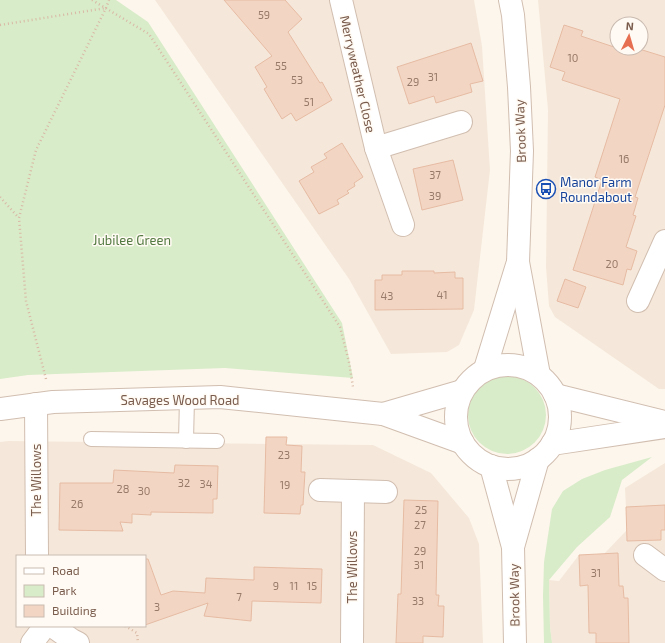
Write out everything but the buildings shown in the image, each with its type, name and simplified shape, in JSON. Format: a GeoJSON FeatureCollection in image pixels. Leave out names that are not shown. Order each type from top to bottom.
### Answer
{"type":"FeatureCollection","features":[{"type":"Feature","properties":{"kind":"street","name":"Merryweather Close"},"geometry":{"type":"LineString","coordinates":[[341,0],[376,148],[403,226]]}},
{"type":"Feature","properties":{"kind":"street","name":"Brook Way"},"geometry":{"type":"LineString","coordinates":[[510,0],[513,15],[519,88],[522,151],[518,262],[540,375]]}},
{"type":"Feature","properties":{"kind":"street","name":"Merryweather Close"},"geometry":{"type":"LineString","coordinates":[[376,148],[462,122]]}},
{"type":"Feature","properties":{"kind":"street"},"geometry":{"type":"LineString","coordinates":[[638,301],[665,241]]}},
{"type":"Feature","properties":{"kind":"street","name":"Brook Way"},"geometry":{"type":"LineString","coordinates":[[485,369],[518,262]]}},
{"type":"Feature","properties":{"kind":"street"},"geometry":{"type":"LineString","coordinates":[[545,452],[559,428],[560,411],[555,394],[540,375],[523,366],[504,365],[485,369],[472,378],[462,391],[456,408],[456,426],[463,443],[475,457],[491,466],[507,469],[523,466],[545,452],[665,427]]}},
{"type":"Feature","properties":{"kind":"street","name":"Savages Wood Road"},"geometry":{"type":"LineString","coordinates":[[383,414],[462,391]]}},
{"type":"Feature","properties":{"kind":"street"},"geometry":{"type":"LineString","coordinates":[[555,394],[665,422]]}},
{"type":"Feature","properties":{"kind":"street","name":"Savages Wood Road"},"geometry":{"type":"LineString","coordinates":[[0,408],[44,403],[220,398],[383,414],[463,443]]}},
{"type":"Feature","properties":{"kind":"street","name":"The Willows"},"geometry":{"type":"LineString","coordinates":[[37,555],[44,403]]}},
{"type":"Feature","properties":{"kind":"street","name":"Brook Way"},"geometry":{"type":"LineString","coordinates":[[513,547],[545,452]]}},
{"type":"Feature","properties":{"kind":"street","name":"Brook Way"},"geometry":{"type":"LineString","coordinates":[[491,466],[513,547],[515,643]]}},
{"type":"Feature","properties":{"kind":"street"},"geometry":{"type":"LineString","coordinates":[[320,490],[386,492]]}},
{"type":"Feature","properties":{"kind":"street","name":"The Willows"},"geometry":{"type":"LineString","coordinates":[[352,643],[353,491]]}},
{"type":"Feature","properties":{"kind":"street"},"geometry":{"type":"LineString","coordinates":[[645,555],[665,570]]}},
{"type":"Feature","properties":{"kind":"street"},"geometry":{"type":"LineString","coordinates":[[32,643],[44,627]]}},
{"type":"Feature","properties":{"kind":"street"},"geometry":{"type":"LineString","coordinates":[[53,627],[78,643]]}},
{"type":"Feature","properties":{"kind":"lane"},"geometry":{"type":"LineString","coordinates":[[186,441],[187,398]]}},
{"type":"Feature","properties":{"kind":"lane"},"geometry":{"type":"LineString","coordinates":[[91,439],[217,441]]}},
{"type":"Feature","properties":{"kind":"path"},"geometry":{"type":"LineString","coordinates":[[92,0],[149,34],[340,327],[349,362],[356,411]]}},
{"type":"Feature","properties":{"kind":"path"},"geometry":{"type":"LineString","coordinates":[[44,403],[43,369],[26,301],[19,218],[36,150],[109,0]]}},
{"type":"Feature","properties":{"kind":"path"},"geometry":{"type":"LineString","coordinates":[[0,25],[106,8]]}},
{"type":"Feature","properties":{"kind":"path"},"geometry":{"type":"LineString","coordinates":[[0,197],[19,218]]}},
{"type":"Feature","properties":{"kind":"path"},"geometry":{"type":"LineString","coordinates":[[127,627],[137,633],[138,643]]}},
{"type":"Feature","properties":{"kind":"shaded area"},"geometry":{"type":"Polygon","coordinates":[[[155,0],[474,0],[482,46],[490,170],[474,310],[459,345],[447,352],[391,354],[349,279],[155,0]]]}},
{"type":"Feature","properties":{"kind":"shaded area"},"geometry":{"type":"Polygon","coordinates":[[[538,0],[665,0],[665,389],[659,389],[555,317],[549,306],[546,267],[548,110],[538,0]]]}},
{"type":"Feature","properties":{"kind":"shaded area"},"geometry":{"type":"Polygon","coordinates":[[[0,442],[373,445],[431,473],[469,518],[479,544],[483,643],[0,643],[0,442]]]}},
{"type":"Feature","properties":{"kind":"shaded area"},"geometry":{"type":"Polygon","coordinates":[[[665,463],[665,643],[552,643],[550,627],[549,580],[559,581],[579,555],[604,554],[627,530],[625,488],[665,463]]]}},
{"type":"Feature","properties":{"kind":"green space","name":"Jubilee Green"},"geometry":{"type":"Polygon","coordinates":[[[0,0],[116,0],[148,22],[342,323],[353,378],[225,368],[28,375],[0,379],[0,0]]]}},
{"type":"Feature","properties":{"kind":"green space"},"geometry":{"type":"Polygon","coordinates":[[[507,376],[522,379],[534,388],[543,400],[546,415],[543,430],[534,442],[522,451],[507,454],[492,451],[480,442],[471,430],[468,415],[471,400],[480,388],[492,379],[507,376]]]}},
{"type":"Feature","properties":{"kind":"green space"},"geometry":{"type":"Polygon","coordinates":[[[652,457],[622,480],[610,517],[577,547],[549,580],[550,627],[552,643],[544,643],[544,562],[552,509],[563,491],[582,479],[605,470],[652,457]]]}},
{"type":"Feature","properties":{"kind":"place","name":"Manor Farm Roundabout"},"geometry":{"type":"Point","coordinates":[546,189]}}]}
